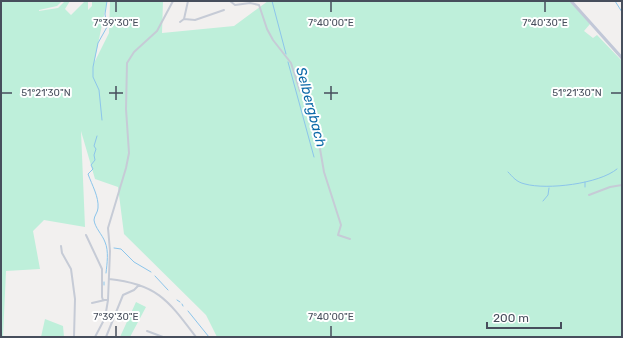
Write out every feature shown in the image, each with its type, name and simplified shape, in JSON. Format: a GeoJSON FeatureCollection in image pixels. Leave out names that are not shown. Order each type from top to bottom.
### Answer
{"type":"FeatureCollection","features":[{"type":"Feature","properties":{"kind":"main road"},"geometry":{"type":"LineString","coordinates":[[571,1],[622,58]]}},
{"type":"Feature","properties":{"kind":"street"},"geometry":{"type":"LineString","coordinates":[[95,337],[105,318],[110,250],[108,228],[126,168],[129,148],[126,109],[127,63],[134,52],[157,31],[173,1]]}},
{"type":"Feature","properties":{"kind":"street"},"geometry":{"type":"LineString","coordinates":[[180,22],[184,19],[188,1]]}},
{"type":"Feature","properties":{"kind":"street"},"geometry":{"type":"LineString","coordinates":[[230,1],[235,5],[250,3],[259,5],[273,40],[291,63],[300,91],[309,100],[314,114],[324,172],[341,225],[338,235],[350,239]]}},
{"type":"Feature","properties":{"kind":"street"},"geometry":{"type":"LineString","coordinates":[[184,19],[195,20],[224,10]]}},
{"type":"Feature","properties":{"kind":"street"},"geometry":{"type":"LineString","coordinates":[[589,195],[610,187],[622,185]]}},
{"type":"Feature","properties":{"kind":"street"},"geometry":{"type":"LineString","coordinates":[[86,235],[102,269],[102,297],[107,300]]}},
{"type":"Feature","properties":{"kind":"street"},"geometry":{"type":"LineString","coordinates":[[61,246],[62,253],[71,269],[76,299],[74,337]]}},
{"type":"Feature","properties":{"kind":"street"},"geometry":{"type":"LineString","coordinates":[[109,279],[139,284],[166,299],[196,337]]}},
{"type":"Feature","properties":{"kind":"street"},"geometry":{"type":"LineString","coordinates":[[106,337],[123,295],[134,290],[139,284]]}},
{"type":"Feature","properties":{"kind":"street"},"geometry":{"type":"LineString","coordinates":[[92,303],[107,300]]}},
{"type":"Feature","properties":{"kind":"street"},"geometry":{"type":"LineString","coordinates":[[147,331],[163,337]]}},
{"type":"Feature","properties":{"kind":"green space"},"geometry":{"type":"Polygon","coordinates":[[[1,1],[62,1],[57,6],[39,11],[58,8],[65,1],[70,1],[65,9],[71,15],[85,1],[88,1],[88,10],[92,6],[92,1],[107,1],[94,63],[109,33],[110,1],[163,1],[162,33],[234,26],[268,1],[570,1],[590,24],[584,31],[593,38],[597,35],[622,61],[622,337],[217,337],[206,315],[124,234],[118,187],[95,179],[81,131],[85,227],[44,220],[33,231],[40,269],[6,271],[3,337],[1,337],[1,1]]]}},
{"type":"Feature","properties":{"kind":"green space"},"geometry":{"type":"Polygon","coordinates":[[[136,302],[146,307],[130,337],[120,337],[136,302]]]}},
{"type":"Feature","properties":{"kind":"green space"},"geometry":{"type":"Polygon","coordinates":[[[45,319],[63,326],[64,337],[41,337],[45,319]]]}},
{"type":"Feature","properties":{"kind":"waterway"},"geometry":{"type":"LineString","coordinates":[[102,120],[99,90],[93,77],[93,67],[98,43],[107,27],[105,14],[107,1]]}},
{"type":"Feature","properties":{"kind":"waterway","name":"Selbergbach"},"geometry":{"type":"LineString","coordinates":[[272,1],[286,54]]}},
{"type":"Feature","properties":{"kind":"waterway"},"geometry":{"type":"LineString","coordinates":[[615,1],[622,12]]}},
{"type":"Feature","properties":{"kind":"waterway","name":"Selbergbach"},"geometry":{"type":"LineString","coordinates":[[288,62],[314,157]]}},
{"type":"Feature","properties":{"kind":"waterway"},"geometry":{"type":"LineString","coordinates":[[97,136],[94,146],[96,149],[94,155],[95,160],[91,165],[93,169],[88,174],[98,204],[98,210],[94,220],[104,239],[107,249],[106,273]]}},
{"type":"Feature","properties":{"kind":"waterway"},"geometry":{"type":"LineString","coordinates":[[508,172],[522,183],[535,186],[559,186],[598,179],[617,169]]}},
{"type":"Feature","properties":{"kind":"waterway"},"geometry":{"type":"LineString","coordinates":[[585,182],[585,187]]}},
{"type":"Feature","properties":{"kind":"waterway"},"geometry":{"type":"LineString","coordinates":[[543,201],[548,195],[549,188]]}},
{"type":"Feature","properties":{"kind":"waterway"},"geometry":{"type":"LineString","coordinates":[[114,248],[121,249],[134,262],[151,272]]}},
{"type":"Feature","properties":{"kind":"waterway"},"geometry":{"type":"LineString","coordinates":[[155,276],[168,290]]}},
{"type":"Feature","properties":{"kind":"waterway"},"geometry":{"type":"LineString","coordinates":[[188,311],[209,337]]}}]}
